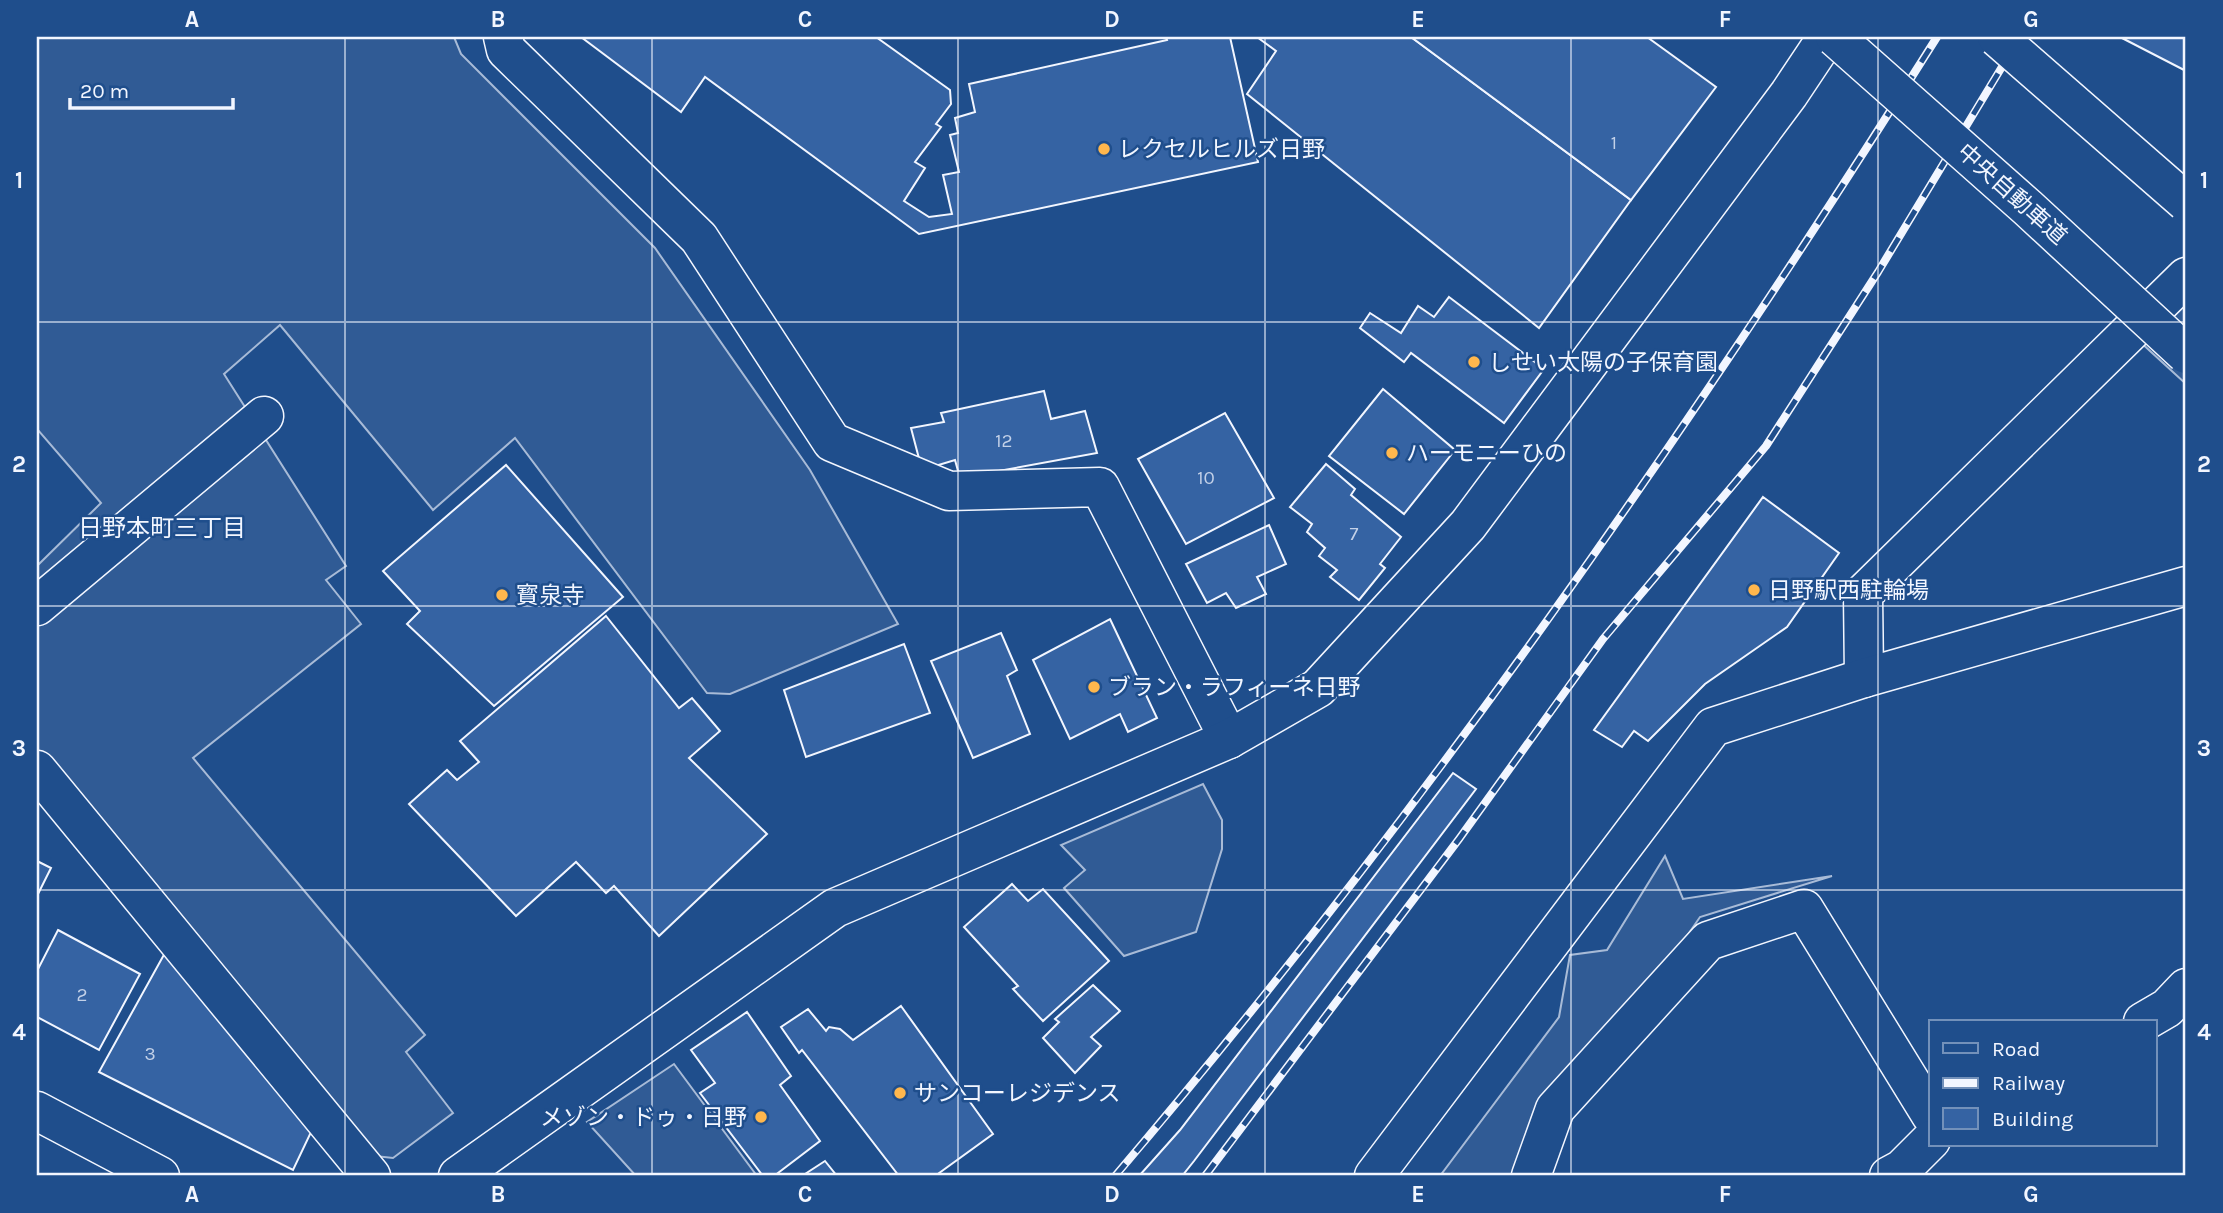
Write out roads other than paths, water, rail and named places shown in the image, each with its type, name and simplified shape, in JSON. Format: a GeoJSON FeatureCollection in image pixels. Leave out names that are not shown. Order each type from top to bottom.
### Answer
{"type":"FeatureCollection","features":[{"type":"Feature","properties":{"kind":"main road"},"geometry":{"type":"LineString","coordinates":[[503,37],[506,50],[699,238],[832,442],[949,491],[1100,487],[1229,738]]}},
{"type":"Feature","properties":{"kind":"main road"},"geometry":{"type":"LineString","coordinates":[[458,1176],[835,908],[1229,738],[1318,688],[1468,525],[1789,94],[1827,37]]}},
{"type":"Feature","properties":{"kind":"main road","name":"中央自動車道"},"geometry":{"type":"LineString","coordinates":[[1835,37],[2028,208],[2186,354]]}},
{"type":"Feature","properties":{"kind":"main road"},"geometry":{"type":"LineString","coordinates":[[1997,37],[2186,202]]}},
{"type":"Feature","properties":{"kind":"main road"},"geometry":{"type":"LineString","coordinates":[[1864,677],[1863,594],[2186,277]]}},
{"type":"Feature","properties":{"kind":"main road"},"geometry":{"type":"LineString","coordinates":[[37,606],[264,416]]}},
{"type":"Feature","properties":{"kind":"main road"},"geometry":{"type":"LineString","coordinates":[[1374,1176],[1713,727],[1864,677],[2186,586]]}},
{"type":"Feature","properties":{"kind":"main road"},"geometry":{"type":"LineString","coordinates":[[37,770],[371,1176]]}},
{"type":"Feature","properties":{"kind":"main road"},"geometry":{"type":"LineString","coordinates":[[1531,1176],[1555,1110],[1709,941],[1804,909],[1929,1112]]}},
{"type":"Feature","properties":{"kind":"main road"},"geometry":{"type":"LineString","coordinates":[[37,1111],[160,1176]]}},
{"type":"Feature","properties":{"kind":"main road"},"geometry":{"type":"LineString","coordinates":[[1900,1174],[1929,1142]]}},
{"type":"Feature","properties":{"kind":"railway"},"geometry":{"type":"LineString","coordinates":[[1115,1176],[1337,903],[1547,621],[1746,332],[1937,37]]}},
{"type":"Feature","properties":{"kind":"railway"},"geometry":{"type":"LineString","coordinates":[[1205,1176],[1459,839],[1603,639],[1766,446],[1878,272],[2020,37]]}},
{"type":"Feature","properties":{"kind":"place","name":"レクセルヒルズ日野"},"geometry":{"type":"Point","coordinates":[1104,149]}},
{"type":"Feature","properties":{"kind":"place","name":"しせい太陽の子保育園"},"geometry":{"type":"Point","coordinates":[1474,362]}},
{"type":"Feature","properties":{"kind":"place","name":"ハーモニーひの"},"geometry":{"type":"Point","coordinates":[1392,453]}},
{"type":"Feature","properties":{"kind":"place","name":"日野駅西駐輪場"},"geometry":{"type":"Point","coordinates":[1754,590]}},
{"type":"Feature","properties":{"kind":"place","name":"寳泉寺"},"geometry":{"type":"Point","coordinates":[502,595]}},
{"type":"Feature","properties":{"kind":"place","name":"ブラン・ラフィーネ日野"},"geometry":{"type":"Point","coordinates":[1094,687]}},
{"type":"Feature","properties":{"kind":"place","name":"サンコーレジデンス"},"geometry":{"type":"Point","coordinates":[900,1093]}},
{"type":"Feature","properties":{"kind":"place","name":"メゾン・ドゥ・日野"},"geometry":{"type":"Point","coordinates":[761,1117]}},
{"type":"Feature","properties":{"kind":"district","name":"日野本町三丁目"},"geometry":{"type":"Point","coordinates":[162,528]}}]}
